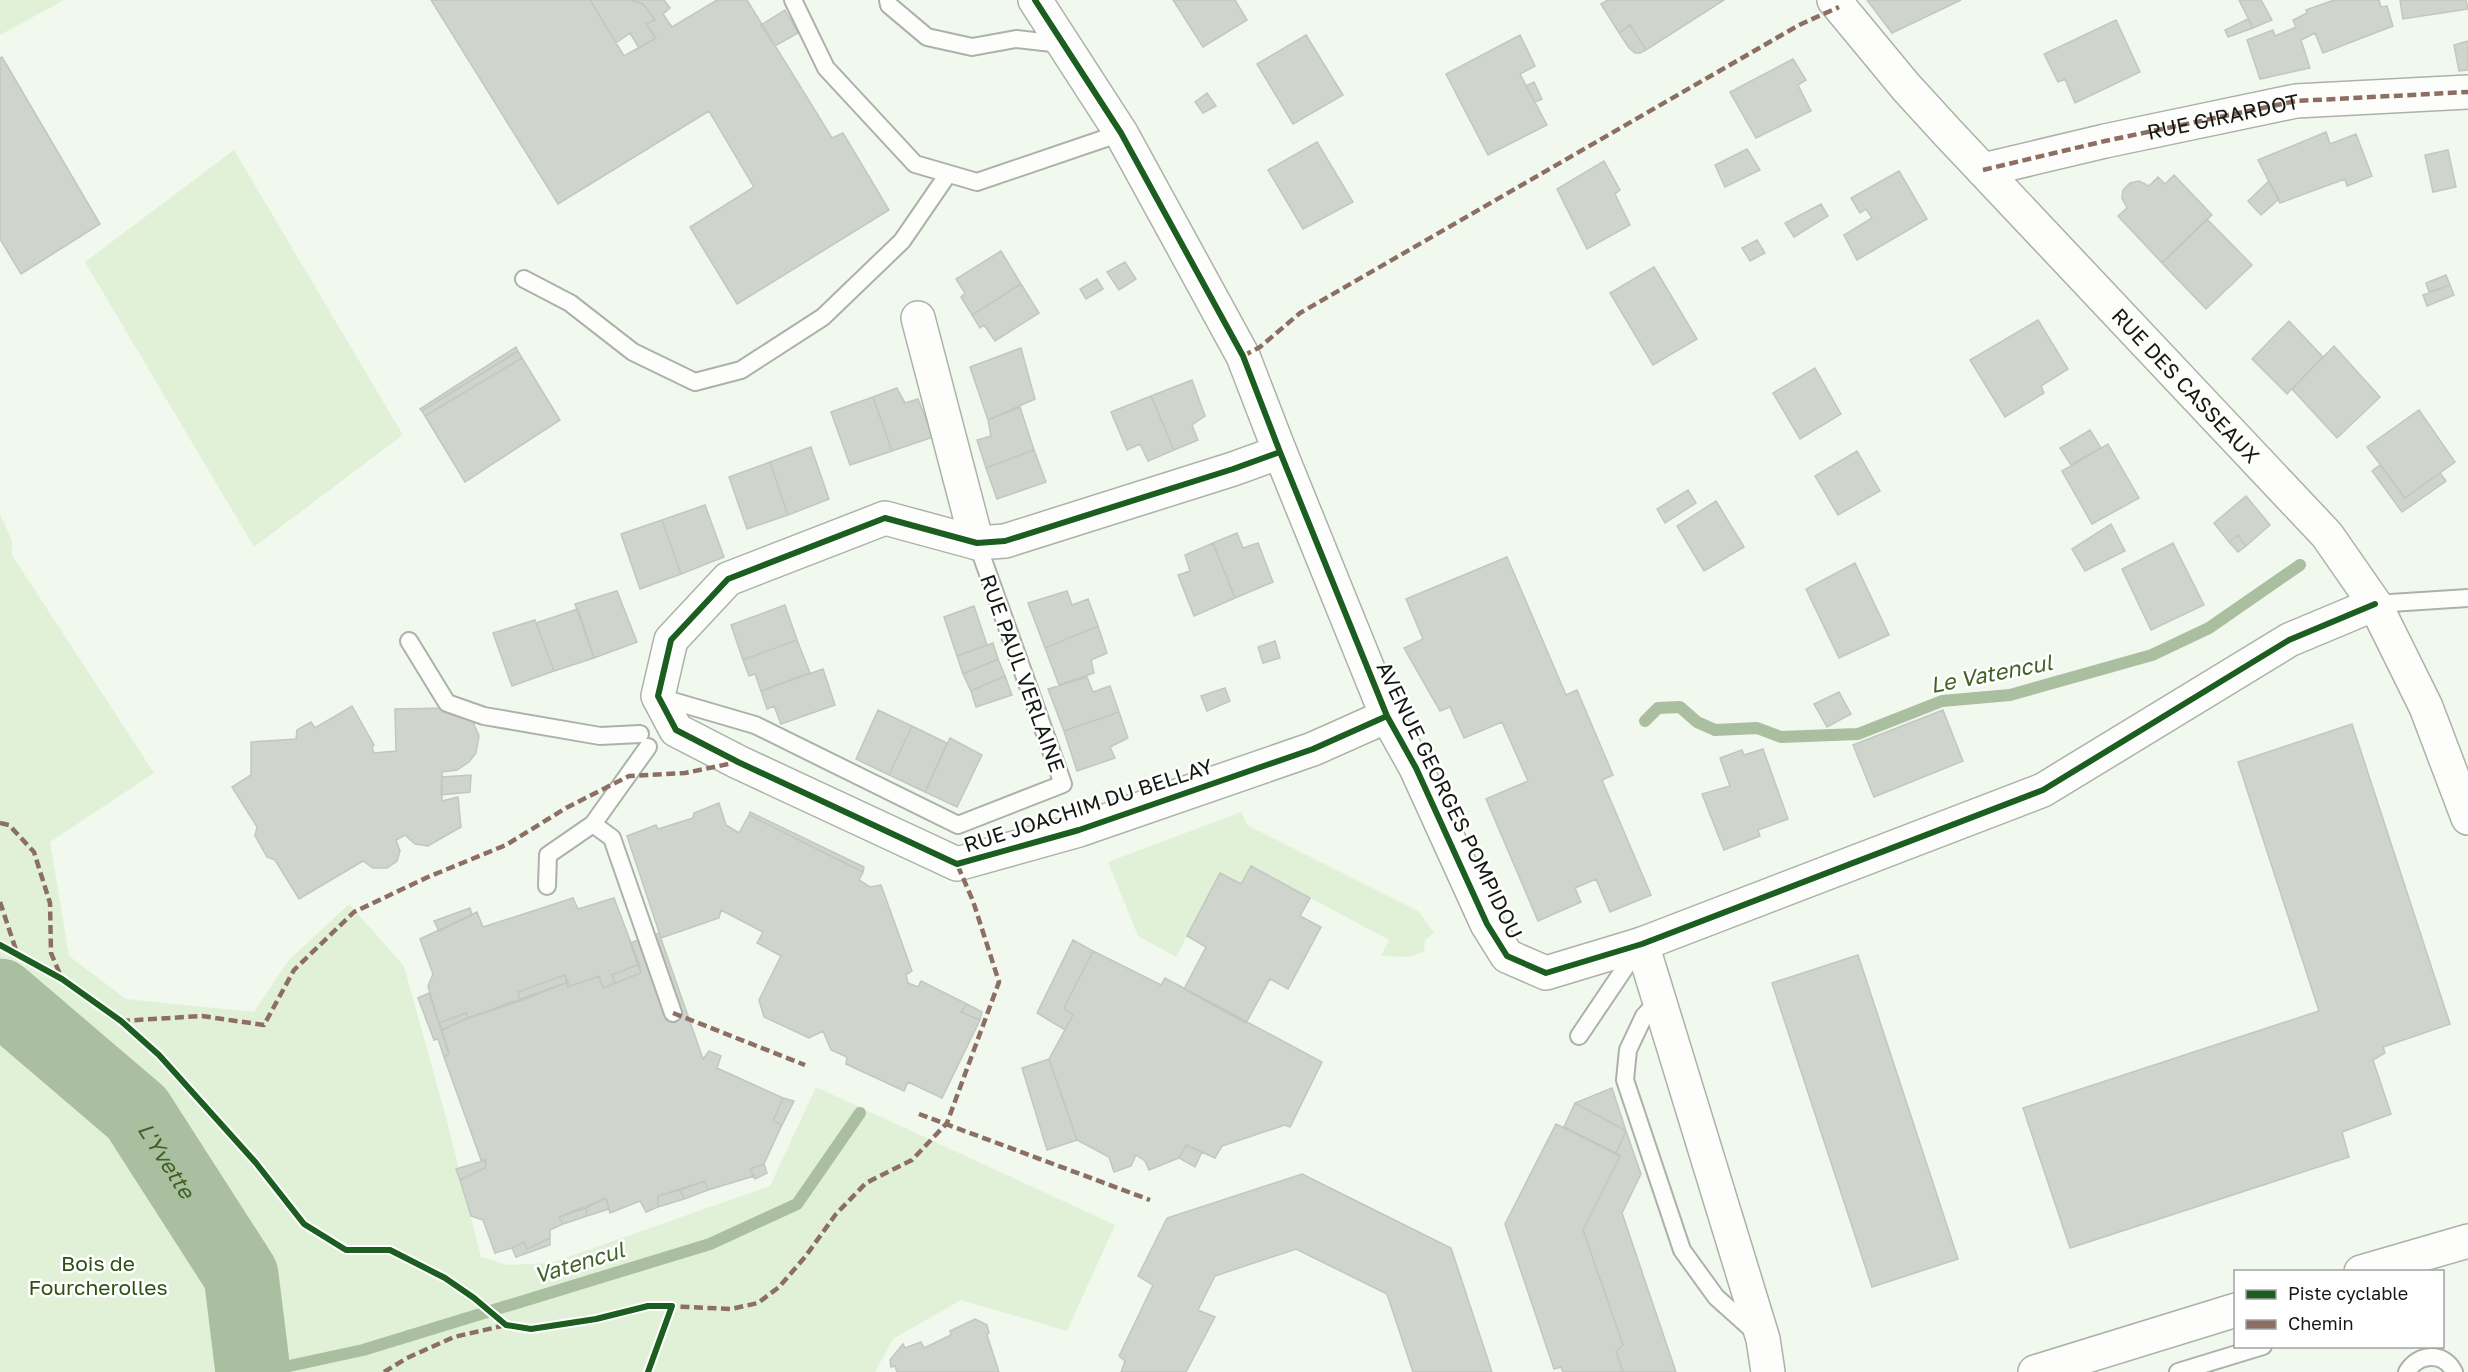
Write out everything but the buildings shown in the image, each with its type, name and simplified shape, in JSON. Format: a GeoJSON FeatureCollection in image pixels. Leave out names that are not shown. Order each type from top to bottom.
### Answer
{"type":"FeatureCollection","features":[{"type":"Feature","properties":{"kind":"street","name":"AVENUE GEORGES POMPIDOU"},"geometry":{"type":"LineString","coordinates":[[1035,0],[1061,44],[1121,133],[1243,356],[1387,716],[1416,768],[1487,924],[1507,956],[1546,973],[1641,944],[2043,790],[2289,640],[2374,604]]}},
{"type":"Feature","properties":{"kind":"street","name":"RUE DES CASSEAUX"},"geometry":{"type":"LineString","coordinates":[[1834,0],[1906,87],[2327,535],[2374,604],[2426,707],[2468,818]]}},
{"type":"Feature","properties":{"kind":"street","name":"RUE GIRARDOT"},"geometry":{"type":"LineString","coordinates":[[1983,170],[2105,141],[2296,101],[2468,92]]}},
{"type":"Feature","properties":{"kind":"street","name":"RUE PAUL VERLAINE"},"geometry":{"type":"LineString","coordinates":[[918,318],[977,543]]}},
{"type":"Feature","properties":{"kind":"street"},"geometry":{"type":"LineString","coordinates":[[658,696],[670,640],[728,579],[885,518],[977,543],[1005,541],[1233,470],[1280,452]]}},
{"type":"Feature","properties":{"kind":"street","name":"RUE JOACHIM DU BELLAY"},"geometry":{"type":"LineString","coordinates":[[658,696],[676,730],[738,762],[957,864],[1079,830],[1313,749],[1387,716]]}},
{"type":"Feature","properties":{"kind":"street"},"geometry":{"type":"LineString","coordinates":[[1641,944],[1763,1339],[1767,1372]]}},
{"type":"Feature","properties":{"kind":"street"},"geometry":{"type":"LineString","coordinates":[[2373,1270],[2397,1266],[2468,1241]]}},
{"type":"Feature","properties":{"kind":"street"},"geometry":{"type":"LineString","coordinates":[[2036,1372],[2234,1310]]}},
{"type":"Feature","properties":{"kind":"lane"},"geometry":{"type":"LineString","coordinates":[[793,0],[826,68],[915,164],[977,182],[1121,133]]}},
{"type":"Feature","properties":{"kind":"lane"},"geometry":{"type":"LineString","coordinates":[[888,0],[889,5],[927,37],[972,47],[1016,39],[1061,44]]}},
{"type":"Feature","properties":{"kind":"lane"},"geometry":{"type":"LineString","coordinates":[[524,279],[570,303],[633,352],[695,382],[741,370],[823,317],[902,241],[948,174]]}},
{"type":"Feature","properties":{"kind":"lane","name":"RUE PAUL VERLAINE"},"geometry":{"type":"LineString","coordinates":[[658,696],[755,725],[958,825],[1063,784],[977,543]]}},
{"type":"Feature","properties":{"kind":"lane"},"geometry":{"type":"LineString","coordinates":[[2374,604],[2468,598]]}},
{"type":"Feature","properties":{"kind":"lane"},"geometry":{"type":"LineString","coordinates":[[409,641],[447,703],[484,716],[600,736],[644,740],[593,824],[548,855],[547,886]]}},
{"type":"Feature","properties":{"kind":"lane"},"geometry":{"type":"LineString","coordinates":[[593,824],[612,838],[673,1013]]}},
{"type":"Feature","properties":{"kind":"lane"},"geometry":{"type":"LineString","coordinates":[[1579,1036],[1641,944]]}},
{"type":"Feature","properties":{"kind":"lane"},"geometry":{"type":"LineString","coordinates":[[1659,1000],[1644,1016],[1628,1050],[1625,1080],[1682,1250],[1716,1297],[1763,1339]]}},
{"type":"Feature","properties":{"kind":"lane"},"geometry":{"type":"LineString","coordinates":[[2178,1372],[2260,1348]]}},
{"type":"Feature","properties":{"kind":"lane"},"geometry":{"type":"LineString","coordinates":[[2408,1372],[2421,1352],[2447,1362],[2454,1372]]}},
{"type":"Feature","properties":{"kind":"green space"},"geometry":{"type":"Polygon","coordinates":[[[0,0],[64,0],[0,35],[0,0]]]}},
{"type":"Feature","properties":{"kind":"green space"},"geometry":{"type":"Polygon","coordinates":[[[234,150],[403,435],[254,547],[85,262],[234,150]]]}},
{"type":"Feature","properties":{"kind":"green space","name":"Bois de Fourcherolles"},"geometry":{"type":"Polygon","coordinates":[[[0,514],[12,541],[12,555],[154,773],[50,842],[69,956],[126,999],[254,1012],[288,961],[349,904],[404,966],[447,1121],[481,1257],[508,1265],[551,1263],[770,1186],[816,1087],[1115,1225],[1067,1331],[961,1300],[893,1339],[875,1372],[0,1372],[0,1022],[65,1070],[0,1018],[0,514]]]}},
{"type":"Feature","properties":{"kind":"green space"},"geometry":{"type":"Polygon","coordinates":[[[1241,812],[1247,825],[1418,911],[1434,933],[1425,940],[1424,952],[1410,957],[1381,956],[1389,940],[1251,866],[1241,884],[1220,873],[1176,957],[1138,936],[1108,862],[1241,812]]]}},
{"type":"Feature","properties":{"kind":"waterway","name":"Le Vatencul"},"geometry":{"type":"LineString","coordinates":[[1645,721],[1658,708],[1680,707],[1697,722],[1715,730],[1757,728],[1781,737],[1858,734],[1942,701],[2010,695],[2152,655],[2209,628],[2300,565]]}},
{"type":"Feature","properties":{"kind":"waterway","name":"L'Yvette"},"geometry":{"type":"LineString","coordinates":[[0,996],[137,1113],[241,1275],[253,1372]]}},
{"type":"Feature","properties":{"kind":"waterway","name":"Vatencul"},"geometry":{"type":"LineString","coordinates":[[261,1372],[363,1350],[710,1244],[797,1204],[860,1113]]}},
{"type":"Feature","properties":{"kind":"marked path"},"geometry":{"type":"LineString","coordinates":[[1243,356],[1260,347],[1300,313],[1799,25],[1839,7]]}},
{"type":"Feature","properties":{"kind":"marked path"},"geometry":{"type":"LineString","coordinates":[[1983,170],[2105,141],[2296,101],[2468,92]]}},
{"type":"Feature","properties":{"kind":"marked path"},"geometry":{"type":"LineString","coordinates":[[121,1021],[202,1016],[264,1025],[294,970],[354,912],[428,877],[506,845],[566,808],[629,776],[685,773],[738,762]]}},
{"type":"Feature","properties":{"kind":"marked path"},"geometry":{"type":"LineString","coordinates":[[0,823],[9,825],[34,852],[50,903],[51,953],[62,979]]}},
{"type":"Feature","properties":{"kind":"marked path"},"geometry":{"type":"LineString","coordinates":[[667,1306],[731,1309],[758,1303],[779,1287],[805,1257],[836,1214],[866,1183],[912,1160],[947,1123],[999,982],[973,901],[957,864]]}},
{"type":"Feature","properties":{"kind":"marked path"},"geometry":{"type":"LineString","coordinates":[[0,902],[18,956]]}},
{"type":"Feature","properties":{"kind":"marked path"},"geometry":{"type":"LineString","coordinates":[[673,1013],[805,1065]]}},
{"type":"Feature","properties":{"kind":"marked path"},"geometry":{"type":"LineString","coordinates":[[919,1114],[1150,1200]]}},
{"type":"Feature","properties":{"kind":"marked path"},"geometry":{"type":"LineString","coordinates":[[384,1372],[407,1358],[454,1337],[506,1325]]}},
{"type":"Feature","properties":{"kind":"cycle path"},"geometry":{"type":"LineString","coordinates":[[1035,0],[1121,133],[1243,356],[1387,716],[1416,768],[1487,924],[1507,956],[1546,973],[1642,944],[2043,790],[2289,640],[2375,604]]}},
{"type":"Feature","properties":{"kind":"cycle path"},"geometry":{"type":"LineString","coordinates":[[1280,452],[1005,541],[977,543],[885,518],[728,579],[671,640],[658,696],[676,730],[738,762],[957,864],[1079,830],[1313,749],[1387,716]]}},
{"type":"Feature","properties":{"kind":"cycle path"},"geometry":{"type":"LineString","coordinates":[[0,945],[62,979],[121,1021],[159,1055],[256,1163],[304,1224],[346,1250],[390,1250],[445,1278],[474,1298],[506,1325],[531,1329],[596,1319],[648,1306],[672,1306],[648,1372]]}}]}
